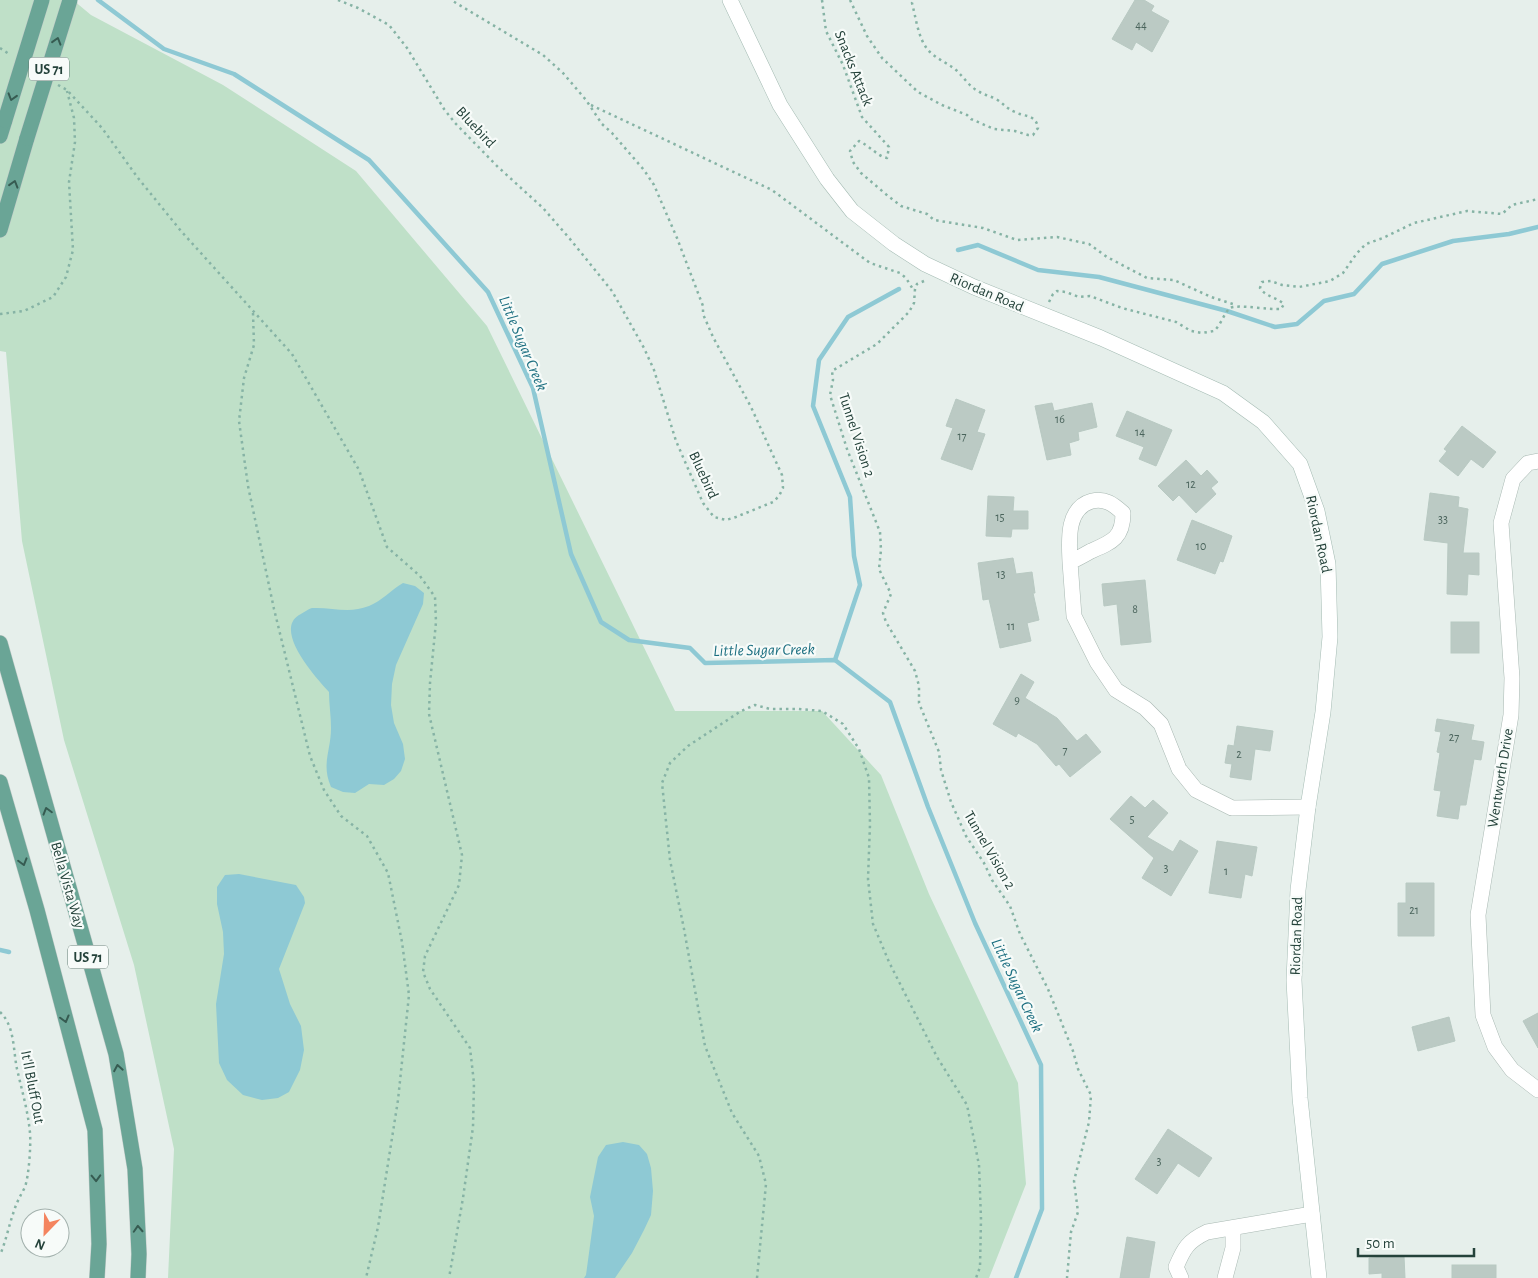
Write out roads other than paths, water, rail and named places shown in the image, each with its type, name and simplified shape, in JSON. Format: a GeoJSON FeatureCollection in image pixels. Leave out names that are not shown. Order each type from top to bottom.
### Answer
{"type":"FeatureCollection","features":[{"type":"Feature","properties":{"kind":"main road","name":"US 71"},"geometry":{"type":"LineString","coordinates":[[0,136],[42,0]]}},
{"type":"Feature","properties":{"kind":"main road","name":"US 71"},"geometry":{"type":"LineString","coordinates":[[0,230],[70,0]]}},
{"type":"Feature","properties":{"kind":"main road","name":"Bella Vista Way"},"geometry":{"type":"LineString","coordinates":[[0,643],[116,1054],[135,1169],[139,1254],[138,1278]]}},
{"type":"Feature","properties":{"kind":"main road","name":"US 71"},"geometry":{"type":"LineString","coordinates":[[0,782],[37,910],[94,1130],[99,1244],[97,1278]]}},
{"type":"Feature","properties":{"kind":"street","name":"Riordan Road"},"geometry":{"type":"LineString","coordinates":[[730,0],[780,105],[826,179],[852,211],[894,244],[925,264],[974,287],[1101,338],[1223,393],[1263,422],[1300,464],[1317,511],[1328,564],[1330,637],[1323,712],[1308,806],[1298,890],[1294,980],[1300,1098],[1319,1278]]}},
{"type":"Feature","properties":{"kind":"street","name":"Wentworth Drive"},"geometry":{"type":"LineString","coordinates":[[1538,461],[1528,463],[1514,478],[1500,523],[1512,678],[1511,714],[1478,914],[1483,1015],[1495,1047],[1512,1070],[1538,1090]]}},
{"type":"Feature","properties":{"kind":"street"},"geometry":{"type":"LineString","coordinates":[[1070,562],[1074,616],[1097,662],[1116,690],[1145,708],[1161,724],[1179,769],[1196,790],[1232,808],[1308,806]]}},
{"type":"Feature","properties":{"kind":"street"},"geometry":{"type":"LineString","coordinates":[[1181,1278],[1176,1267],[1184,1249],[1194,1238],[1207,1232],[1312,1214]]}},
{"type":"Feature","properties":{"kind":"street"},"geometry":{"type":"LineString","coordinates":[[1224,1278],[1233,1248],[1233,1228]]}},
{"type":"Feature","properties":{"kind":"water"},"geometry":{"type":"Polygon","coordinates":[[[403,583],[415,586],[424,593],[423,604],[396,665],[392,684],[391,705],[394,723],[403,744],[405,759],[401,771],[394,779],[384,785],[369,784],[355,793],[343,792],[331,787],[328,779],[327,758],[331,736],[329,692],[300,655],[291,632],[292,622],[299,615],[312,608],[354,610],[369,606],[403,583]]]}},
{"type":"Feature","properties":{"kind":"water"},"geometry":{"type":"Polygon","coordinates":[[[239,874],[296,885],[304,897],[305,903],[279,969],[290,1004],[301,1026],[304,1050],[300,1070],[289,1092],[278,1098],[262,1100],[243,1095],[227,1080],[219,1063],[216,1004],[224,954],[223,932],[217,904],[217,887],[225,875],[239,874]]]}},
{"type":"Feature","properties":{"kind":"water"},"geometry":{"type":"Polygon","coordinates":[[[623,1142],[639,1145],[647,1154],[651,1168],[653,1191],[651,1215],[632,1253],[615,1278],[584,1278],[594,1216],[590,1197],[598,1157],[606,1145],[623,1142]]]}},
{"type":"Feature","properties":{"kind":"waterway","name":"Little Sugar Creek"},"geometry":{"type":"LineString","coordinates":[[98,0],[164,49],[234,74],[369,160],[488,292],[533,388],[571,554],[601,622],[629,640],[690,648],[705,663],[835,660],[890,702],[928,807],[975,923],[1041,1065],[1042,1209],[1016,1278]]}},
{"type":"Feature","properties":{"kind":"waterway"},"geometry":{"type":"LineString","coordinates":[[958,250],[978,245],[1038,270],[1099,277],[1227,311],[1275,327],[1297,324],[1324,301],[1354,294],[1382,264],[1453,241],[1509,234],[1538,227]]}},
{"type":"Feature","properties":{"kind":"waterway"},"geometry":{"type":"LineString","coordinates":[[835,660],[860,585],[854,556],[850,497],[813,406],[819,360],[848,317],[899,289]]}},
{"type":"Feature","properties":{"kind":"waterway"},"geometry":{"type":"LineString","coordinates":[[0,950],[9,952]]}}]}
